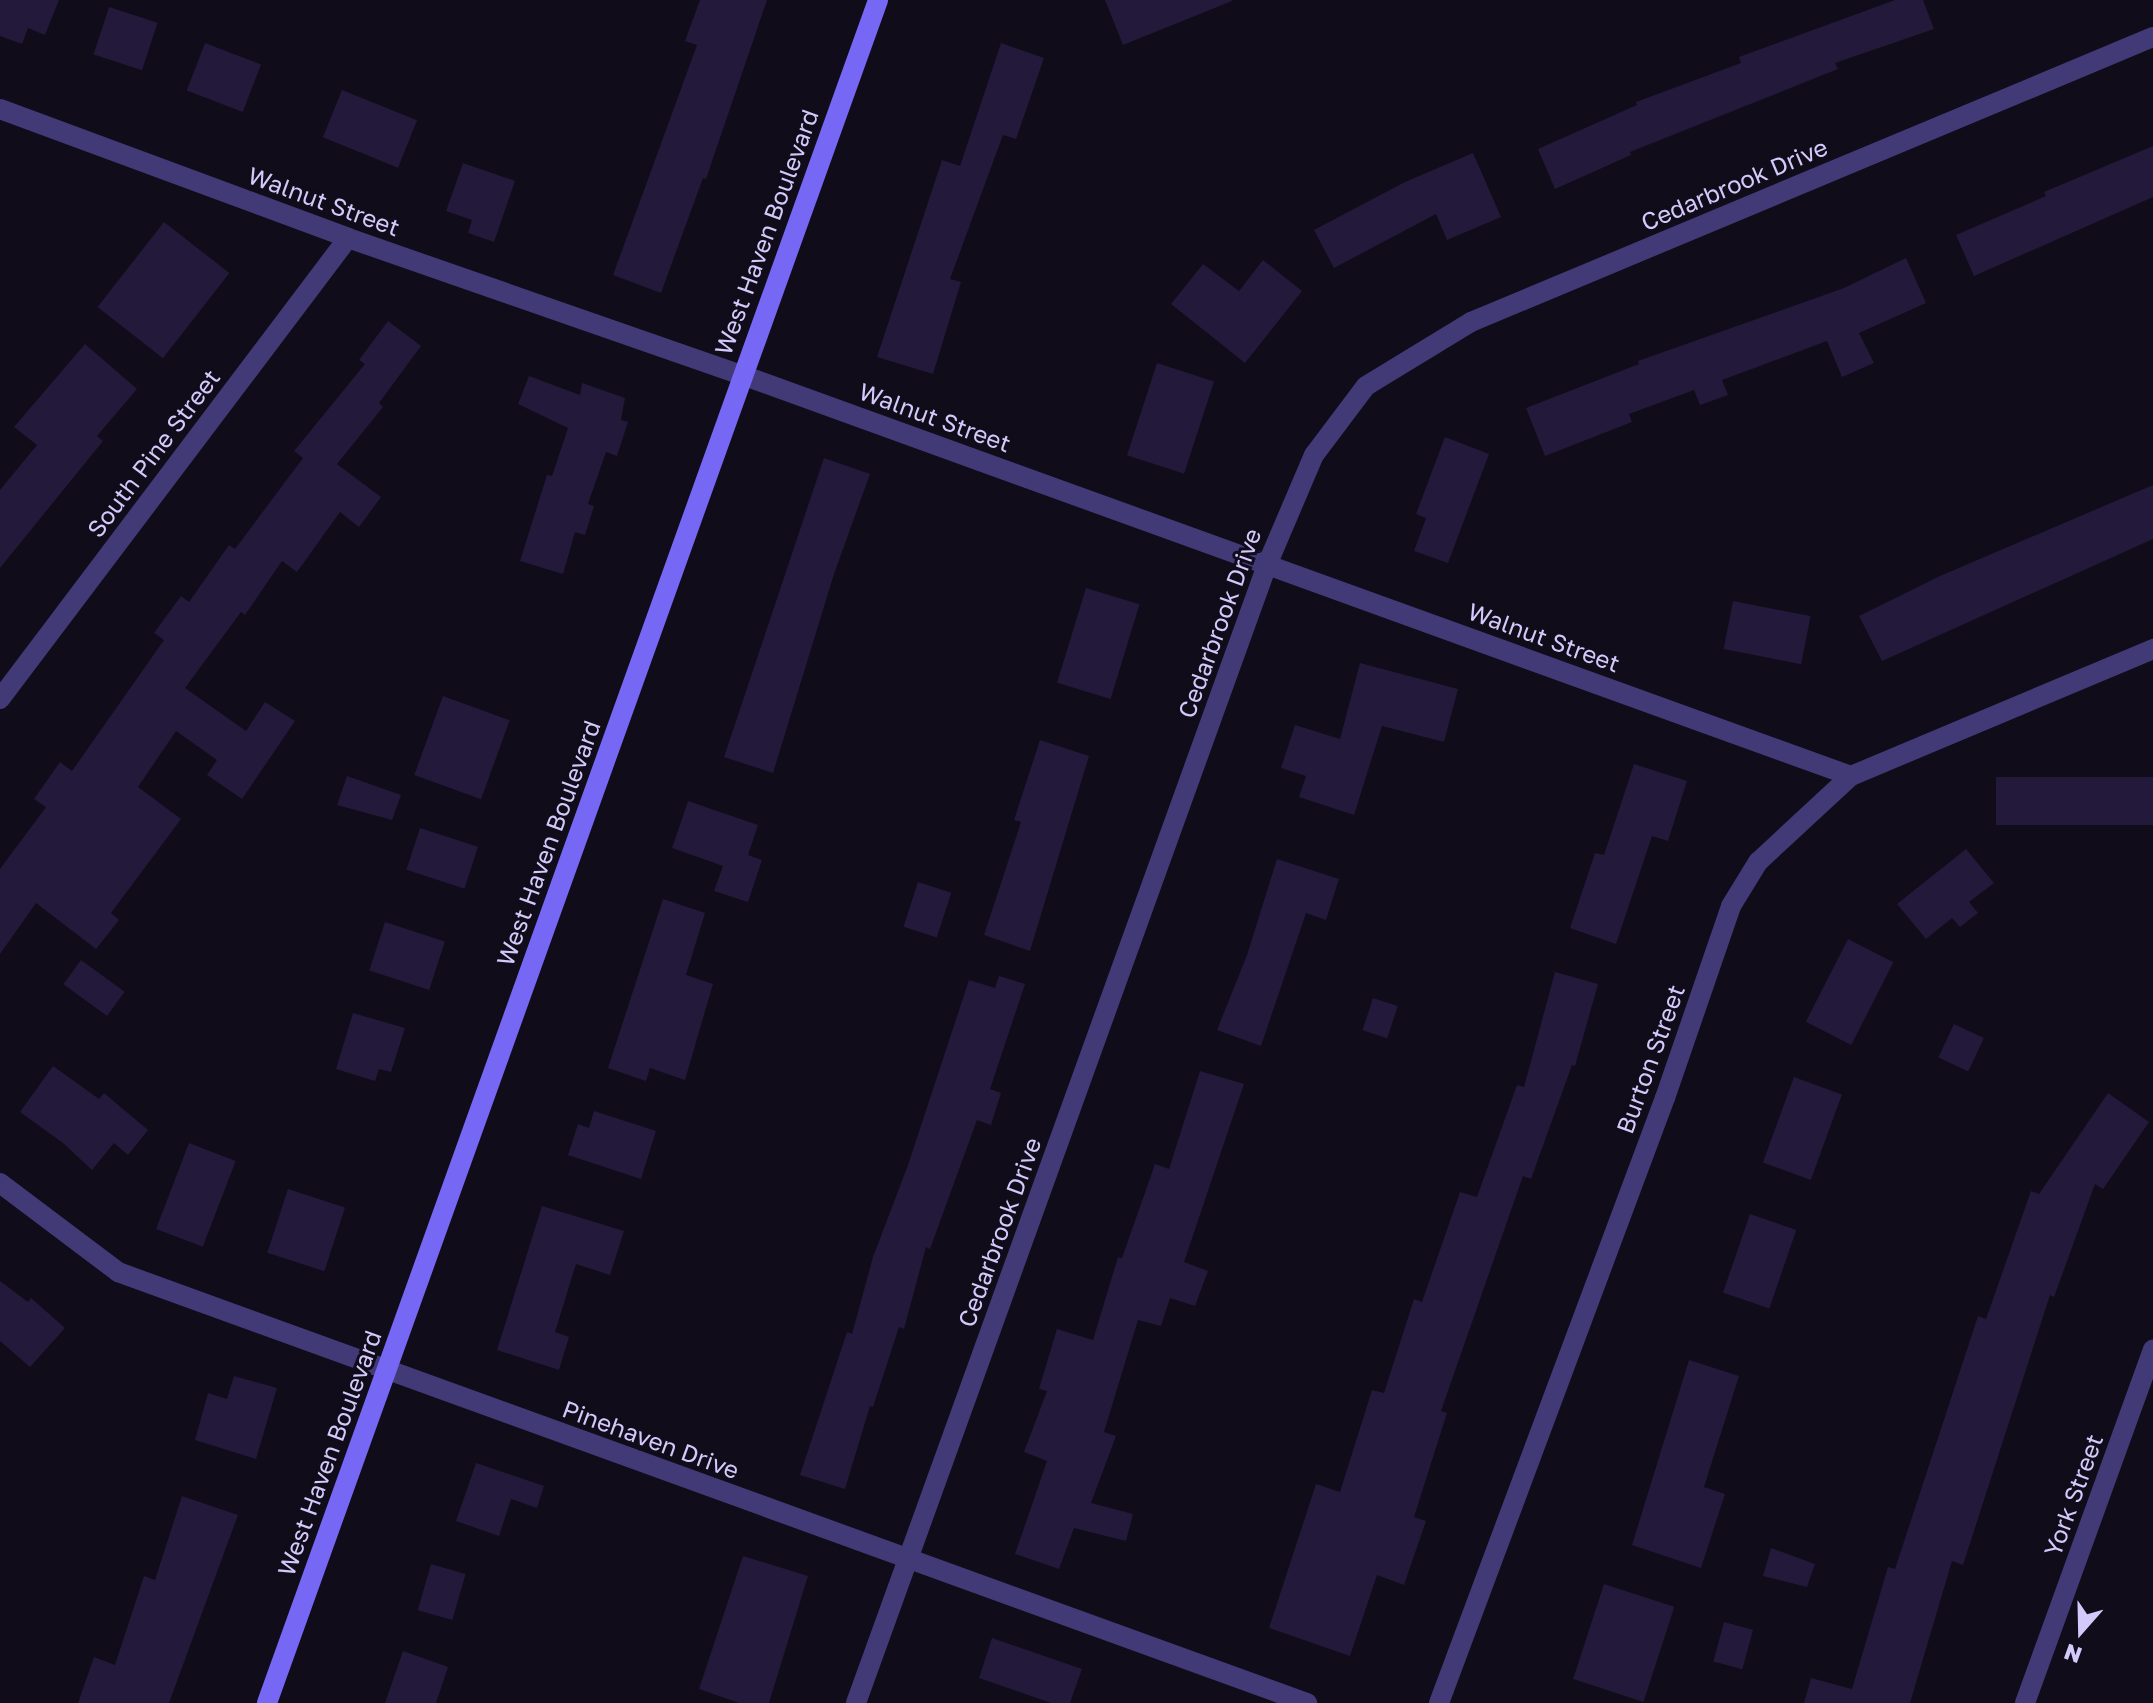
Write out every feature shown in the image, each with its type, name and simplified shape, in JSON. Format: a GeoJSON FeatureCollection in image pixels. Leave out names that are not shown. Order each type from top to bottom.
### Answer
{"type":"FeatureCollection","features":[{"type":"Feature","properties":{"kind":"street","name":"West Haven Boulevard"},"geometry":{"type":"LineString","coordinates":[[267,1703],[878,0]]}},
{"type":"Feature","properties":{"kind":"street","name":"Cedarbrook Drive"},"geometry":{"type":"LineString","coordinates":[[856,1703],[1267,565],[1314,455],[1366,386],[1471,322],[2153,37]]}},
{"type":"Feature","properties":{"kind":"street","name":"Walnut Street"},"geometry":{"type":"LineString","coordinates":[[0,109],[348,238],[742,375],[1851,776]]}},
{"type":"Feature","properties":{"kind":"street","name":"South Pine Street"},"geometry":{"type":"LineString","coordinates":[[0,699],[348,238]]}},
{"type":"Feature","properties":{"kind":"street","name":"Burton Street"},"geometry":{"type":"LineString","coordinates":[[1439,1703],[1659,1113],[1731,906],[1758,862],[1851,776],[2153,649]]}},
{"type":"Feature","properties":{"kind":"street","name":"Pinehaven Drive"},"geometry":{"type":"LineString","coordinates":[[0,1183],[118,1272],[1307,1703]]}},
{"type":"Feature","properties":{"kind":"street","name":"York Street"},"geometry":{"type":"LineString","coordinates":[[2025,1703],[2153,1349]]}},
{"type":"Feature","properties":{"kind":"building"},"geometry":{"type":"Polygon","coordinates":[[[0,0],[59,0],[45,35],[28,28],[22,44],[0,36],[0,0]]]}},
{"type":"Feature","properties":{"kind":"building"},"geometry":{"type":"Polygon","coordinates":[[[700,0],[767,0],[706,179],[703,178],[661,293],[613,275],[697,45],[685,41],[700,0]]]}},
{"type":"Feature","properties":{"kind":"building"},"geometry":{"type":"Polygon","coordinates":[[[1105,0],[1232,0],[1232,1],[1123,45],[1105,0]]]}},
{"type":"Feature","properties":{"kind":"building"},"geometry":{"type":"Polygon","coordinates":[[[1895,0],[1923,0],[1934,29],[1835,63],[1838,69],[1630,152],[1631,155],[1555,189],[1538,149],[1637,105],[1636,102],[1741,63],[1739,57],[1895,0]]]}},
{"type":"Feature","properties":{"kind":"building"},"geometry":{"type":"Polygon","coordinates":[[[109,7],[158,23],[142,70],[94,55],[109,7]]]}},
{"type":"Feature","properties":{"kind":"building"},"geometry":{"type":"Polygon","coordinates":[[[205,43],[261,65],[243,112],[187,91],[205,43]]]}},
{"type":"Feature","properties":{"kind":"building"},"geometry":{"type":"Polygon","coordinates":[[[1001,43],[1044,58],[1016,139],[1003,135],[950,279],[961,282],[933,374],[877,357],[942,160],[960,166],[1001,43]]]}},
{"type":"Feature","properties":{"kind":"building"},"geometry":{"type":"Polygon","coordinates":[[[342,90],[417,120],[398,168],[323,137],[342,90]]]}},
{"type":"Feature","properties":{"kind":"building"},"geometry":{"type":"Polygon","coordinates":[[[2153,146],[2153,197],[1974,276],[1956,235],[2046,196],[2044,192],[2153,146]]]}},
{"type":"Feature","properties":{"kind":"building"},"geometry":{"type":"Polygon","coordinates":[[[1473,153],[1501,217],[1447,240],[1436,214],[1334,268],[1314,230],[1405,182],[1473,153]]]}},
{"type":"Feature","properties":{"kind":"building"},"geometry":{"type":"Polygon","coordinates":[[[463,163],[515,181],[494,242],[468,233],[472,220],[446,211],[463,163]]]}},
{"type":"Feature","properties":{"kind":"building"},"geometry":{"type":"Polygon","coordinates":[[[164,222],[229,273],[163,358],[98,307],[164,222]]]}},
{"type":"Feature","properties":{"kind":"building"},"geometry":{"type":"Polygon","coordinates":[[[1906,258],[1926,303],[1859,333],[1874,363],[1842,377],[1827,341],[1722,380],[1728,395],[1700,405],[1694,390],[1629,414],[1632,422],[1545,456],[1526,408],[1639,364],[1638,361],[1844,288],[1906,258]]]}},
{"type":"Feature","properties":{"kind":"building"},"geometry":{"type":"Polygon","coordinates":[[[1263,260],[1302,291],[1245,363],[1171,304],[1203,264],[1239,291],[1263,260]]]}},
{"type":"Feature","properties":{"kind":"building"},"geometry":{"type":"Polygon","coordinates":[[[388,321],[421,346],[379,403],[383,407],[337,464],[381,497],[359,527],[340,512],[297,572],[282,561],[245,615],[241,612],[185,688],[246,731],[265,702],[295,721],[242,799],[207,775],[217,760],[176,731],[138,787],[181,819],[111,913],[119,920],[96,949],[36,903],[0,954],[0,869],[46,807],[34,799],[60,762],[72,771],[164,640],[154,633],[181,596],[189,602],[229,545],[235,549],[303,458],[294,451],[365,364],[359,360],[388,321]]]}},
{"type":"Feature","properties":{"kind":"building"},"geometry":{"type":"Polygon","coordinates":[[[85,344],[137,389],[97,436],[103,441],[0,568],[0,490],[37,445],[14,427],[85,344]]]}},
{"type":"Feature","properties":{"kind":"building"},"geometry":{"type":"Polygon","coordinates":[[[1157,363],[1214,382],[1184,474],[1127,455],[1157,363]]]}},
{"type":"Feature","properties":{"kind":"building"},"geometry":{"type":"Polygon","coordinates":[[[529,376],[580,395],[582,383],[625,398],[621,420],[628,422],[617,456],[606,452],[588,504],[594,506],[585,535],[575,532],[563,574],[520,561],[547,475],[552,476],[568,428],[518,404],[529,376]]]}},
{"type":"Feature","properties":{"kind":"building"},"geometry":{"type":"Polygon","coordinates":[[[1445,437],[1489,454],[1448,563],[1414,551],[1426,518],[1416,514],[1445,437]]]}},
{"type":"Feature","properties":{"kind":"building"},"geometry":{"type":"Polygon","coordinates":[[[824,458],[870,474],[834,574],[773,773],[724,757],[824,458]]]}},
{"type":"Feature","properties":{"kind":"building"},"geometry":{"type":"Polygon","coordinates":[[[2153,485],[2153,539],[1882,661],[1859,616],[1940,576],[2153,485]]]}},
{"type":"Feature","properties":{"kind":"building"},"geometry":{"type":"Polygon","coordinates":[[[1086,588],[1140,604],[1111,699],[1057,683],[1086,588]]]}},
{"type":"Feature","properties":{"kind":"building"},"geometry":{"type":"Polygon","coordinates":[[[1733,601],[1811,616],[1801,664],[1724,649],[1733,601]]]}},
{"type":"Feature","properties":{"kind":"building"},"geometry":{"type":"Polygon","coordinates":[[[1360,663],[1458,689],[1444,742],[1382,726],[1354,815],[1299,797],[1306,776],[1281,768],[1295,725],[1340,739],[1360,663]]]}},
{"type":"Feature","properties":{"kind":"building"},"geometry":{"type":"Polygon","coordinates":[[[443,696],[510,720],[481,799],[414,775],[443,696]]]}},
{"type":"Feature","properties":{"kind":"building"},"geometry":{"type":"Polygon","coordinates":[[[1040,740],[1089,756],[1030,951],[984,935],[1021,822],[1014,820],[1040,740]]]}},
{"type":"Feature","properties":{"kind":"building"},"geometry":{"type":"Polygon","coordinates":[[[1634,764],[1687,781],[1668,841],[1652,836],[1616,944],[1570,928],[1595,853],[1604,855],[1634,764]]]}},
{"type":"Feature","properties":{"kind":"building"},"geometry":{"type":"Polygon","coordinates":[[[347,776],[401,795],[392,820],[337,805],[347,776]]]}},
{"type":"Feature","properties":{"kind":"building"},"geometry":{"type":"Polygon","coordinates":[[[1996,777],[2153,777],[2153,825],[1996,825],[1996,777]]]}},
{"type":"Feature","properties":{"kind":"building"},"geometry":{"type":"Polygon","coordinates":[[[688,801],[758,825],[748,855],[762,860],[748,902],[714,891],[723,866],[672,848],[688,801]]]}},
{"type":"Feature","properties":{"kind":"building"},"geometry":{"type":"Polygon","coordinates":[[[420,828],[478,847],[464,889],[406,870],[420,828]]]}},
{"type":"Feature","properties":{"kind":"building"},"geometry":{"type":"Polygon","coordinates":[[[1966,849],[1994,883],[1969,902],[1978,913],[1960,927],[1952,918],[1926,939],[1897,904],[1966,849]]]}},
{"type":"Feature","properties":{"kind":"building"},"geometry":{"type":"Polygon","coordinates":[[[1277,859],[1339,879],[1326,920],[1306,913],[1261,1046],[1217,1030],[1247,955],[1277,859]]]}},
{"type":"Feature","properties":{"kind":"building"},"geometry":{"type":"Polygon","coordinates":[[[918,882],[951,893],[937,938],[903,927],[918,882]]]}},
{"type":"Feature","properties":{"kind":"building"},"geometry":{"type":"Polygon","coordinates":[[[663,899],[705,913],[686,975],[713,984],[685,1080],[650,1068],[646,1081],[608,1068],[663,899]]]}},
{"type":"Feature","properties":{"kind":"building"},"geometry":{"type":"Polygon","coordinates":[[[385,922],[445,941],[429,990],[369,971],[385,922]]]}},
{"type":"Feature","properties":{"kind":"building"},"geometry":{"type":"Polygon","coordinates":[[[1848,939],[1893,962],[1851,1045],[1806,1022],[1848,939]]]}},
{"type":"Feature","properties":{"kind":"building"},"geometry":{"type":"Polygon","coordinates":[[[81,960],[125,992],[107,1016],[63,984],[81,960]]]}},
{"type":"Feature","properties":{"kind":"building"},"geometry":{"type":"Polygon","coordinates":[[[1555,972],[1598,984],[1575,1066],[1572,1065],[1531,1179],[1523,1176],[1441,1411],[1447,1413],[1414,1517],[1426,1521],[1404,1585],[1377,1575],[1350,1656],[1269,1628],[1316,1484],[1340,1492],[1372,1390],[1384,1393],[1414,1299],[1422,1302],[1460,1192],[1477,1197],[1517,1085],[1524,1087],[1555,972]]]}},
{"type":"Feature","properties":{"kind":"building"},"geometry":{"type":"Polygon","coordinates":[[[999,976],[1025,984],[990,1089],[1001,1093],[991,1125],[977,1120],[930,1249],[926,1247],[904,1329],[899,1327],[873,1407],[870,1406],[845,1489],[800,1475],[847,1332],[852,1334],[873,1257],[908,1165],[969,980],[995,988],[999,976]]]}},
{"type":"Feature","properties":{"kind":"building"},"geometry":{"type":"Polygon","coordinates":[[[1373,998],[1398,1006],[1387,1038],[1362,1030],[1373,998]]]}},
{"type":"Feature","properties":{"kind":"building"},"geometry":{"type":"Polygon","coordinates":[[[353,1013],[405,1028],[391,1072],[379,1069],[375,1081],[336,1069],[353,1013]]]}},
{"type":"Feature","properties":{"kind":"building"},"geometry":{"type":"Polygon","coordinates":[[[1954,1024],[1984,1038],[1968,1071],[1938,1058],[1954,1024]]]}},
{"type":"Feature","properties":{"kind":"building"},"geometry":{"type":"Polygon","coordinates":[[[53,1066],[99,1099],[104,1093],[148,1130],[128,1155],[114,1143],[92,1170],[63,1143],[20,1112],[53,1066]]]}},
{"type":"Feature","properties":{"kind":"building"},"geometry":{"type":"Polygon","coordinates":[[[1200,1071],[1244,1084],[1184,1262],[1208,1271],[1195,1306],[1170,1298],[1161,1326],[1138,1320],[1104,1432],[1116,1436],[1091,1503],[1133,1514],[1126,1541],[1074,1528],[1059,1569],[1015,1554],[1047,1461],[1024,1452],[1047,1391],[1039,1389],[1057,1329],[1093,1340],[1118,1257],[1122,1258],[1155,1164],[1169,1169],[1200,1071]]]}},
{"type":"Feature","properties":{"kind":"building"},"geometry":{"type":"Polygon","coordinates":[[[1794,1077],[1842,1094],[1811,1180],[1763,1163],[1794,1077]]]}},
{"type":"Feature","properties":{"kind":"building"},"geometry":{"type":"Polygon","coordinates":[[[2108,1093],[2149,1122],[2103,1189],[2095,1184],[2054,1297],[2050,1295],[1963,1565],[1952,1561],[1910,1703],[1804,1703],[1811,1678],[1852,1689],[1888,1567],[1895,1569],[1978,1316],[1986,1319],[2031,1191],[2039,1194],[2108,1093]]]}},
{"type":"Feature","properties":{"kind":"building"},"geometry":{"type":"Polygon","coordinates":[[[594,1111],[656,1131],[641,1179],[568,1155],[578,1124],[589,1128],[594,1111]]]}},
{"type":"Feature","properties":{"kind":"building"},"geometry":{"type":"Polygon","coordinates":[[[189,1143],[236,1161],[203,1247],[156,1229],[189,1143]]]}},
{"type":"Feature","properties":{"kind":"building"},"geometry":{"type":"Polygon","coordinates":[[[288,1189],[345,1208],[324,1271],[267,1253],[288,1189]]]}},
{"type":"Feature","properties":{"kind":"building"},"geometry":{"type":"Polygon","coordinates":[[[542,1206],[624,1231],[610,1275],[576,1264],[555,1332],[569,1337],[559,1370],[497,1350],[542,1206]]]}},
{"type":"Feature","properties":{"kind":"building"},"geometry":{"type":"Polygon","coordinates":[[[1750,1214],[1796,1230],[1769,1308],[1723,1292],[1750,1214]]]}},
{"type":"Feature","properties":{"kind":"building"},"geometry":{"type":"Polygon","coordinates":[[[0,1281],[28,1302],[31,1298],[65,1328],[30,1367],[0,1341],[0,1281]]]}},
{"type":"Feature","properties":{"kind":"building"},"geometry":{"type":"Polygon","coordinates":[[[1689,1360],[1739,1376],[1704,1487],[1725,1494],[1701,1568],[1632,1545],[1689,1360]]]}},
{"type":"Feature","properties":{"kind":"building"},"geometry":{"type":"Polygon","coordinates":[[[234,1376],[277,1388],[256,1459],[195,1440],[208,1393],[227,1399],[234,1376]]]}},
{"type":"Feature","properties":{"kind":"building"},"geometry":{"type":"Polygon","coordinates":[[[476,1463],[544,1486],[537,1508],[511,1499],[499,1536],[456,1521],[476,1463]]]}},
{"type":"Feature","properties":{"kind":"building"},"geometry":{"type":"Polygon","coordinates":[[[182,1496],[238,1515],[169,1703],[78,1703],[94,1657],[115,1665],[144,1576],[155,1580],[182,1496]]]}},
{"type":"Feature","properties":{"kind":"building"},"geometry":{"type":"Polygon","coordinates":[[[1771,1548],[1815,1564],[1807,1587],[1763,1576],[1771,1548]]]}},
{"type":"Feature","properties":{"kind":"building"},"geometry":{"type":"Polygon","coordinates":[[[743,1556],[808,1576],[769,1703],[739,1703],[699,1689],[743,1556]]]}},
{"type":"Feature","properties":{"kind":"building"},"geometry":{"type":"Polygon","coordinates":[[[431,1564],[466,1574],[452,1620],[418,1610],[431,1564]]]}},
{"type":"Feature","properties":{"kind":"building"},"geometry":{"type":"Polygon","coordinates":[[[1604,1584],[1674,1607],[1643,1702],[1573,1679],[1604,1584]]]}},
{"type":"Feature","properties":{"kind":"building"},"geometry":{"type":"Polygon","coordinates":[[[1724,1622],[1753,1630],[1742,1669],[1713,1662],[1724,1622]]]}},
{"type":"Feature","properties":{"kind":"building"},"geometry":{"type":"Polygon","coordinates":[[[992,1638],[1082,1669],[1070,1703],[1051,1703],[979,1678],[992,1638]]]}},
{"type":"Feature","properties":{"kind":"building"},"geometry":{"type":"Polygon","coordinates":[[[403,1651],[448,1667],[436,1703],[385,1703],[403,1651]]]}}]}
